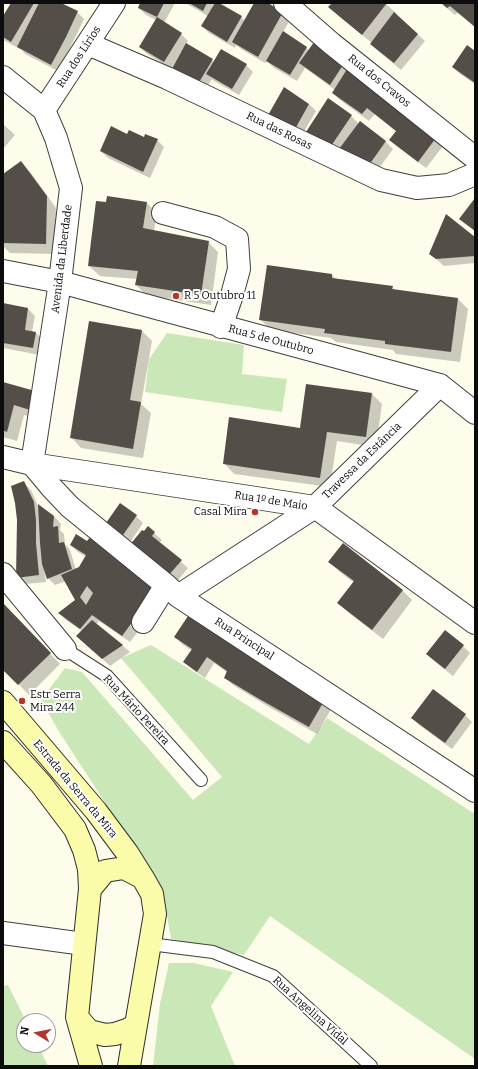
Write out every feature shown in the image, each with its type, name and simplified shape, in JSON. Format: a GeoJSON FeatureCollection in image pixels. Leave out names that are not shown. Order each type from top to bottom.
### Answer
{"type":"FeatureCollection","features":[{"type":"Feature","properties":{"kind":"street","name":"Rua dos Lírios"},"geometry":{"type":"LineString","coordinates":[[44,110],[114,3]]}},
{"type":"Feature","properties":{"kind":"street","name":"Rua dos Cravos"},"geometry":{"type":"LineString","coordinates":[[285,3],[332,44],[475,158]]}},
{"type":"Feature","properties":{"kind":"street","name":"Rua das Rosas"},"geometry":{"type":"LineString","coordinates":[[88,44],[167,78],[381,180],[417,188],[450,185],[475,174]]}},
{"type":"Feature","properties":{"kind":"street","name":"Avenida da Liberdade"},"geometry":{"type":"LineString","coordinates":[[3,77],[44,110],[56,138],[71,188],[60,282],[32,464]]}},
{"type":"Feature","properties":{"kind":"street"},"geometry":{"type":"LineString","coordinates":[[163,213],[215,227],[237,239],[239,269],[221,327]]}},
{"type":"Feature","properties":{"kind":"street","name":"Rua 5 de Outubro"},"geometry":{"type":"LineString","coordinates":[[3,271],[60,282],[221,327],[440,385],[475,413]]}},
{"type":"Feature","properties":{"kind":"street","name":"Travessa da Estância"},"geometry":{"type":"LineString","coordinates":[[172,591],[315,507],[440,385]]}},
{"type":"Feature","properties":{"kind":"street","name":"Rua 1º de Maio"},"geometry":{"type":"LineString","coordinates":[[3,457],[32,464],[315,507],[475,623]]}},
{"type":"Feature","properties":{"kind":"street","name":"Rua Principal"},"geometry":{"type":"LineString","coordinates":[[32,464],[70,507],[172,591],[475,791]]}},
{"type":"Feature","properties":{"kind":"street","name":"Rua Mário Pereira"},"geometry":{"type":"LineString","coordinates":[[3,574],[65,649]]}},
{"type":"Feature","properties":{"kind":"street"},"geometry":{"type":"LineString","coordinates":[[143,622],[172,591]]}},
{"type":"Feature","properties":{"kind":"street","name":"Estrada da Serra da Mira"},"geometry":{"type":"LineString","coordinates":[[3,702],[96,811],[128,854],[152,894],[155,914],[136,1025]]}},
{"type":"Feature","properties":{"kind":"street","name":"Estrada da Serra da Mira"},"geometry":{"type":"LineString","coordinates":[[6,752],[41,784],[75,829],[84,850],[89,869],[90,889],[77,1016]]}},
{"type":"Feature","properties":{"kind":"street"},"geometry":{"type":"LineString","coordinates":[[90,889],[105,871],[124,868],[143,878]]}},
{"type":"Feature","properties":{"kind":"street"},"geometry":{"type":"LineString","coordinates":[[3,934],[84,944]]}},
{"type":"Feature","properties":{"kind":"street"},"geometry":{"type":"LineString","coordinates":[[77,1016],[89,1031],[105,1035],[115,1034],[136,1025]]}},
{"type":"Feature","properties":{"kind":"street"},"geometry":{"type":"LineString","coordinates":[[77,1016],[91,1066]]}},
{"type":"Feature","properties":{"kind":"street"},"geometry":{"type":"LineString","coordinates":[[129,1066],[136,1025]]}},
{"type":"Feature","properties":{"kind":"lane","name":"Rua Mário Pereira"},"geometry":{"type":"LineString","coordinates":[[65,649],[107,676],[202,780]]}},
{"type":"Feature","properties":{"kind":"lane","name":"Rua Angelina Vidal"},"geometry":{"type":"LineString","coordinates":[[150,944],[213,952],[273,976],[372,1066]]}},
{"type":"Feature","properties":{"kind":"green space"},"geometry":{"type":"Polygon","coordinates":[[[167,333],[244,345],[242,374],[287,379],[282,412],[145,392],[149,359],[167,333]]]}},
{"type":"Feature","properties":{"kind":"green space"},"geometry":{"type":"Polygon","coordinates":[[[151,645],[309,744],[327,718],[475,814],[475,1059],[270,916],[244,955],[171,939],[163,892],[58,730],[41,700],[65,668],[82,672],[193,800],[222,777],[121,658],[151,645]]]}},
{"type":"Feature","properties":{"kind":"green space"},"geometry":{"type":"Polygon","coordinates":[[[169,963],[194,963],[233,972],[211,1006],[235,1066],[153,1066],[160,1004],[169,963]]]}},
{"type":"Feature","properties":{"kind":"green space"},"geometry":{"type":"Polygon","coordinates":[[[8,985],[22,1013],[16,1013],[16,1053],[42,1053],[48,1066],[3,1066],[3,986],[8,985]]]}},
{"type":"Feature","properties":{"kind":"building"},"geometry":{"type":"Polygon","coordinates":[[[11,3],[34,3],[11,42],[3,37],[3,16],[11,3]]]}},
{"type":"Feature","properties":{"kind":"building"},"geometry":{"type":"Polygon","coordinates":[[[39,3],[61,3],[78,11],[51,65],[17,47],[39,3]]]}},
{"type":"Feature","properties":{"kind":"building"},"geometry":{"type":"Polygon","coordinates":[[[140,3],[164,3],[157,17],[138,8],[140,3]]]}},
{"type":"Feature","properties":{"kind":"building"},"geometry":{"type":"Polygon","coordinates":[[[189,3],[207,3],[203,11],[189,3]]]}},
{"type":"Feature","properties":{"kind":"building"},"geometry":{"type":"Polygon","coordinates":[[[215,3],[219,3],[242,16],[227,42],[201,26],[215,3]]]}},
{"type":"Feature","properties":{"kind":"building"},"geometry":{"type":"Polygon","coordinates":[[[254,3],[268,3],[283,12],[258,57],[232,42],[254,3]]]}},
{"type":"Feature","properties":{"kind":"building"},"geometry":{"type":"Polygon","coordinates":[[[332,3],[387,3],[362,35],[328,7],[332,3]]]}},
{"type":"Feature","properties":{"kind":"building"},"geometry":{"type":"Polygon","coordinates":[[[441,3],[475,3],[475,27],[450,6],[447,8],[441,3]]]}},
{"type":"Feature","properties":{"kind":"building"},"geometry":{"type":"Polygon","coordinates":[[[394,12],[418,34],[394,63],[370,44],[394,12]]]}},
{"type":"Feature","properties":{"kind":"building"},"geometry":{"type":"Polygon","coordinates":[[[157,17],[182,33],[164,62],[139,47],[157,17]]]}},
{"type":"Feature","properties":{"kind":"building"},"geometry":{"type":"Polygon","coordinates":[[[283,31],[307,47],[290,75],[266,61],[283,31]]]}},
{"type":"Feature","properties":{"kind":"building"},"geometry":{"type":"Polygon","coordinates":[[[317,38],[345,62],[330,85],[299,63],[317,38]]]}},
{"type":"Feature","properties":{"kind":"building"},"geometry":{"type":"Polygon","coordinates":[[[186,43],[213,59],[198,84],[172,69],[186,43]]]}},
{"type":"Feature","properties":{"kind":"building"},"geometry":{"type":"Polygon","coordinates":[[[467,45],[475,51],[475,83],[452,67],[467,45]]]}},
{"type":"Feature","properties":{"kind":"building"},"geometry":{"type":"Polygon","coordinates":[[[221,49],[247,64],[232,89],[206,74],[221,49]]]}},
{"type":"Feature","properties":{"kind":"building"},"geometry":{"type":"Polygon","coordinates":[[[349,66],[436,138],[418,162],[389,140],[396,131],[367,108],[362,114],[332,93],[349,66]]]}},
{"type":"Feature","properties":{"kind":"building"},"geometry":{"type":"Polygon","coordinates":[[[284,87],[309,104],[295,129],[267,117],[284,87]]]}},
{"type":"Feature","properties":{"kind":"building"},"geometry":{"type":"Polygon","coordinates":[[[328,98],[352,115],[329,149],[306,132],[328,98]]]}},
{"type":"Feature","properties":{"kind":"building"},"geometry":{"type":"Polygon","coordinates":[[[360,121],[386,141],[369,165],[339,149],[360,121]]]}},
{"type":"Feature","properties":{"kind":"building"},"geometry":{"type":"Polygon","coordinates":[[[111,126],[127,134],[129,130],[144,137],[145,134],[158,139],[143,172],[100,151],[111,126]]]}},
{"type":"Feature","properties":{"kind":"building"},"geometry":{"type":"Polygon","coordinates":[[[21,161],[47,196],[46,244],[3,243],[3,174],[21,161]]]}},
{"type":"Feature","properties":{"kind":"building"},"geometry":{"type":"Polygon","coordinates":[[[107,196],[147,202],[143,228],[209,241],[201,295],[135,285],[138,271],[88,266],[96,201],[106,202],[107,196]]]}},
{"type":"Feature","properties":{"kind":"building"},"geometry":{"type":"Polygon","coordinates":[[[475,198],[475,231],[459,219],[475,198]]]}},
{"type":"Feature","properties":{"kind":"building"},"geometry":{"type":"Polygon","coordinates":[[[446,214],[475,237],[475,256],[436,259],[429,254],[446,214]]]}},
{"type":"Feature","properties":{"kind":"building"},"geometry":{"type":"Polygon","coordinates":[[[267,265],[332,274],[332,278],[393,286],[392,289],[458,298],[451,352],[385,344],[385,341],[324,333],[325,329],[259,320],[267,265]]]}},
{"type":"Feature","properties":{"kind":"building"},"geometry":{"type":"Polygon","coordinates":[[[3,303],[28,308],[25,330],[36,332],[33,348],[3,343],[3,303]]]}},
{"type":"Feature","properties":{"kind":"building"},"geometry":{"type":"Polygon","coordinates":[[[89,321],[142,330],[130,400],[141,402],[133,449],[70,438],[89,321]]]}},
{"type":"Feature","properties":{"kind":"building"},"geometry":{"type":"Polygon","coordinates":[[[3,382],[35,391],[30,410],[14,405],[7,432],[3,430],[3,382]]]}},
{"type":"Feature","properties":{"kind":"building"},"geometry":{"type":"Polygon","coordinates":[[[306,384],[372,393],[366,437],[327,432],[320,478],[223,464],[229,417],[300,428],[306,384]]]}},
{"type":"Feature","properties":{"kind":"building"},"geometry":{"type":"Polygon","coordinates":[[[24,481],[34,502],[39,575],[16,578],[17,520],[11,486],[24,481]]]}},
{"type":"Feature","properties":{"kind":"building"},"geometry":{"type":"Polygon","coordinates":[[[120,503],[137,515],[123,535],[106,523],[120,503]]]}},
{"type":"Feature","properties":{"kind":"building"},"geometry":{"type":"Polygon","coordinates":[[[38,504],[54,516],[53,527],[58,526],[59,543],[64,542],[72,569],[47,579],[42,564],[38,504]]]}},
{"type":"Feature","properties":{"kind":"building"},"geometry":{"type":"Polygon","coordinates":[[[148,526],[155,532],[152,536],[182,560],[167,577],[129,546],[142,530],[144,531],[148,526]]]}},
{"type":"Feature","properties":{"kind":"building"},"geometry":{"type":"Polygon","coordinates":[[[76,534],[87,541],[91,536],[144,573],[153,594],[122,636],[92,615],[80,629],[58,613],[75,600],[61,575],[79,567],[86,555],[70,545],[76,534]],[[87,586],[80,597],[86,605],[93,593],[87,586]]]}},
{"type":"Feature","properties":{"kind":"building"},"geometry":{"type":"Polygon","coordinates":[[[343,543],[403,590],[372,630],[337,603],[354,581],[328,562],[343,543]]]}},
{"type":"Feature","properties":{"kind":"building"},"geometry":{"type":"Polygon","coordinates":[[[3,603],[51,653],[18,685],[3,670],[3,603]]]}},
{"type":"Feature","properties":{"kind":"building"},"geometry":{"type":"Polygon","coordinates":[[[190,613],[324,701],[309,727],[224,678],[227,671],[207,657],[197,672],[183,662],[192,649],[174,637],[190,613]]]}},
{"type":"Feature","properties":{"kind":"building"},"geometry":{"type":"Polygon","coordinates":[[[92,620],[123,645],[102,659],[76,636],[92,620]]]}},
{"type":"Feature","properties":{"kind":"building"},"geometry":{"type":"Polygon","coordinates":[[[445,630],[464,645],[445,669],[426,654],[445,630]]]}},
{"type":"Feature","properties":{"kind":"building"},"geometry":{"type":"Polygon","coordinates":[[[433,689],[466,714],[445,743],[411,718],[433,689]]]}},
{"type":"Feature","properties":{"kind":"place","name":"R 5 Outubro 11"},"geometry":{"type":"Point","coordinates":[176,296]}},
{"type":"Feature","properties":{"kind":"place","name":"Casal Mira"},"geometry":{"type":"Point","coordinates":[255,512]}},
{"type":"Feature","properties":{"kind":"place","name":"Estr Serra Mira 244"},"geometry":{"type":"Point","coordinates":[22,701]}}]}
